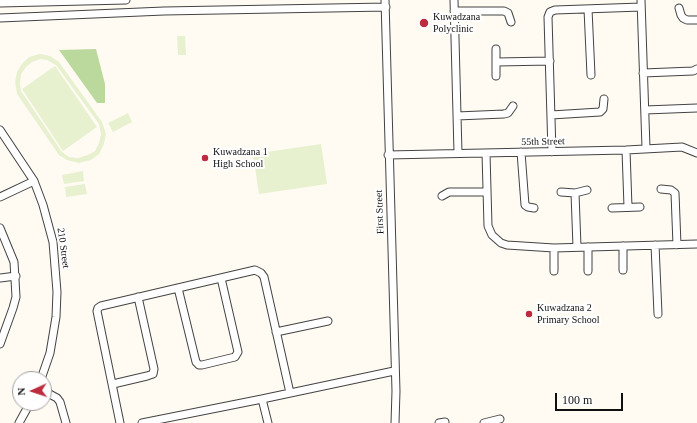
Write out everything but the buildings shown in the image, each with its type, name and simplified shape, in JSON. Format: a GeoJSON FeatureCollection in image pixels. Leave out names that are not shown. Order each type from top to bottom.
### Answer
{"type":"FeatureCollection","features":[{"type":"Feature","properties":{"kind":"street"},"geometry":{"type":"LineString","coordinates":[[0,3],[126,0]]}},
{"type":"Feature","properties":{"kind":"street"},"geometry":{"type":"LineString","coordinates":[[454,0],[458,153]]}},
{"type":"Feature","properties":{"kind":"street"},"geometry":{"type":"LineString","coordinates":[[78,1],[78,15]]}},
{"type":"Feature","properties":{"kind":"street"},"geometry":{"type":"LineString","coordinates":[[0,18],[291,5],[386,3]]}},
{"type":"Feature","properties":{"kind":"street","name":"First Street"},"geometry":{"type":"LineString","coordinates":[[386,3],[388,155],[395,423]]}},
{"type":"Feature","properties":{"kind":"street"},"geometry":{"type":"LineString","coordinates":[[552,152],[548,17],[550,12],[555,10],[588,9],[641,4],[646,148]]}},
{"type":"Feature","properties":{"kind":"street"},"geometry":{"type":"LineString","coordinates":[[679,8],[683,18],[687,20],[697,20]]}},
{"type":"Feature","properties":{"kind":"street"},"geometry":{"type":"LineString","coordinates":[[588,9],[591,75]]}},
{"type":"Feature","properties":{"kind":"street"},"geometry":{"type":"LineString","coordinates":[[454,11],[504,11],[508,13],[511,22]]}},
{"type":"Feature","properties":{"kind":"street"},"geometry":{"type":"LineString","coordinates":[[496,49],[496,76]]}},
{"type":"Feature","properties":{"kind":"street"},"geometry":{"type":"LineString","coordinates":[[496,62],[550,61]]}},
{"type":"Feature","properties":{"kind":"street"},"geometry":{"type":"LineString","coordinates":[[643,73],[693,71],[697,69]]}},
{"type":"Feature","properties":{"kind":"street"},"geometry":{"type":"LineString","coordinates":[[551,115],[600,112],[603,109],[604,99]]}},
{"type":"Feature","properties":{"kind":"street"},"geometry":{"type":"LineString","coordinates":[[457,116],[504,114],[508,113],[513,106]]}},
{"type":"Feature","properties":{"kind":"street"},"geometry":{"type":"LineString","coordinates":[[645,110],[697,108]]}},
{"type":"Feature","properties":{"kind":"street","name":"210 Street"},"geometry":{"type":"LineString","coordinates":[[0,130],[34,181],[54,242],[57,292],[53,339],[44,371]]}},
{"type":"Feature","properties":{"kind":"street","name":"55th Street"},"geometry":{"type":"LineString","coordinates":[[388,155],[626,150],[682,147],[697,153]]}},
{"type":"Feature","properties":{"kind":"street"},"geometry":{"type":"LineString","coordinates":[[626,150],[628,207]]}},
{"type":"Feature","properties":{"kind":"street"},"geometry":{"type":"LineString","coordinates":[[521,152],[525,205],[534,208]]}},
{"type":"Feature","properties":{"kind":"street"},"geometry":{"type":"LineString","coordinates":[[486,153],[488,226],[492,235],[498,241],[507,245],[554,248],[697,244]]}},
{"type":"Feature","properties":{"kind":"street"},"geometry":{"type":"LineString","coordinates":[[0,197],[34,181]]}},
{"type":"Feature","properties":{"kind":"street"},"geometry":{"type":"LineString","coordinates":[[561,192],[574,193],[587,190]]}},
{"type":"Feature","properties":{"kind":"street"},"geometry":{"type":"LineString","coordinates":[[661,190],[671,190],[674,193],[677,244]]}},
{"type":"Feature","properties":{"kind":"street"},"geometry":{"type":"LineString","coordinates":[[442,196],[449,192],[487,192]]}},
{"type":"Feature","properties":{"kind":"street"},"geometry":{"type":"LineString","coordinates":[[574,193],[577,247]]}},
{"type":"Feature","properties":{"kind":"street"},"geometry":{"type":"LineString","coordinates":[[612,208],[640,207]]}},
{"type":"Feature","properties":{"kind":"street"},"geometry":{"type":"LineString","coordinates":[[0,229],[14,262],[16,276],[16,297],[14,308],[2,332],[0,344]]}},
{"type":"Feature","properties":{"kind":"street"},"geometry":{"type":"LineString","coordinates":[[656,245],[658,314]]}},
{"type":"Feature","properties":{"kind":"street"},"geometry":{"type":"LineString","coordinates":[[623,246],[623,270]]}},
{"type":"Feature","properties":{"kind":"street"},"geometry":{"type":"LineString","coordinates":[[588,247],[588,271]]}},
{"type":"Feature","properties":{"kind":"street"},"geometry":{"type":"LineString","coordinates":[[554,248],[554,271]]}},
{"type":"Feature","properties":{"kind":"street"},"geometry":{"type":"LineString","coordinates":[[120,423],[97,311],[98,308],[138,297],[255,270],[261,273],[264,277],[290,393]]}},
{"type":"Feature","properties":{"kind":"street"},"geometry":{"type":"LineString","coordinates":[[0,278],[16,276]]}},
{"type":"Feature","properties":{"kind":"street"},"geometry":{"type":"LineString","coordinates":[[178,288],[196,362],[198,365],[202,365],[235,357],[238,352],[221,278]]}},
{"type":"Feature","properties":{"kind":"street"},"geometry":{"type":"LineString","coordinates":[[113,384],[153,374],[154,369],[138,297]]}},
{"type":"Feature","properties":{"kind":"street"},"geometry":{"type":"LineString","coordinates":[[276,332],[328,321]]}},
{"type":"Feature","properties":{"kind":"street"},"geometry":{"type":"LineString","coordinates":[[142,423],[394,371]]}},
{"type":"Feature","properties":{"kind":"street"},"geometry":{"type":"LineString","coordinates":[[52,395],[60,402],[66,423]]}},
{"type":"Feature","properties":{"kind":"street"},"geometry":{"type":"LineString","coordinates":[[262,399],[268,423]]}},
{"type":"Feature","properties":{"kind":"street"},"geometry":{"type":"LineString","coordinates":[[19,423],[26,411]]}},
{"type":"Feature","properties":{"kind":"street"},"geometry":{"type":"LineString","coordinates":[[484,423],[500,419]]}},
{"type":"Feature","properties":{"kind":"green space"},"geometry":{"type":"Polygon","coordinates":[[[177,36],[185,36],[186,55],[178,55],[177,36]]]}},
{"type":"Feature","properties":{"kind":"green space"},"geometry":{"type":"Polygon","coordinates":[[[96,49],[105,84],[105,103],[97,103],[59,50],[96,49]]]}},
{"type":"Feature","properties":{"kind":"green space"},"geometry":{"type":"Polygon","coordinates":[[[40,54],[50,56],[59,62],[102,122],[106,134],[104,144],[99,154],[91,160],[79,163],[67,160],[59,155],[17,94],[15,82],[17,72],[21,65],[29,57],[40,54]],[[40,59],[32,62],[26,67],[21,74],[21,91],[62,152],[69,157],[78,158],[88,155],[95,151],[99,143],[101,134],[99,124],[56,65],[47,60],[40,59]]]}},
{"type":"Feature","properties":{"kind":"green space"},"geometry":{"type":"Polygon","coordinates":[[[55,66],[97,127],[63,151],[22,89],[55,66]]]}},
{"type":"Feature","properties":{"kind":"green space"},"geometry":{"type":"Polygon","coordinates":[[[128,113],[132,122],[113,132],[108,123],[128,113]]]}},
{"type":"Feature","properties":{"kind":"green space"},"geometry":{"type":"Polygon","coordinates":[[[321,144],[327,184],[259,194],[253,154],[321,144]]]}},
{"type":"Feature","properties":{"kind":"green space"},"geometry":{"type":"Polygon","coordinates":[[[83,171],[84,181],[64,184],[62,175],[83,171]]]}},
{"type":"Feature","properties":{"kind":"green space"},"geometry":{"type":"Polygon","coordinates":[[[85,184],[87,194],[66,197],[65,187],[85,184]]]}},
{"type":"Feature","properties":{"kind":"place","name":"Kuwadzana Polyclinic"},"geometry":{"type":"Point","coordinates":[424,23]}},
{"type":"Feature","properties":{"kind":"place","name":"Kuwadzana 1 High School"},"geometry":{"type":"Point","coordinates":[205,158]}},
{"type":"Feature","properties":{"kind":"place","name":"Kuwadzana 2 Primary School"},"geometry":{"type":"Point","coordinates":[529,314]}}]}
